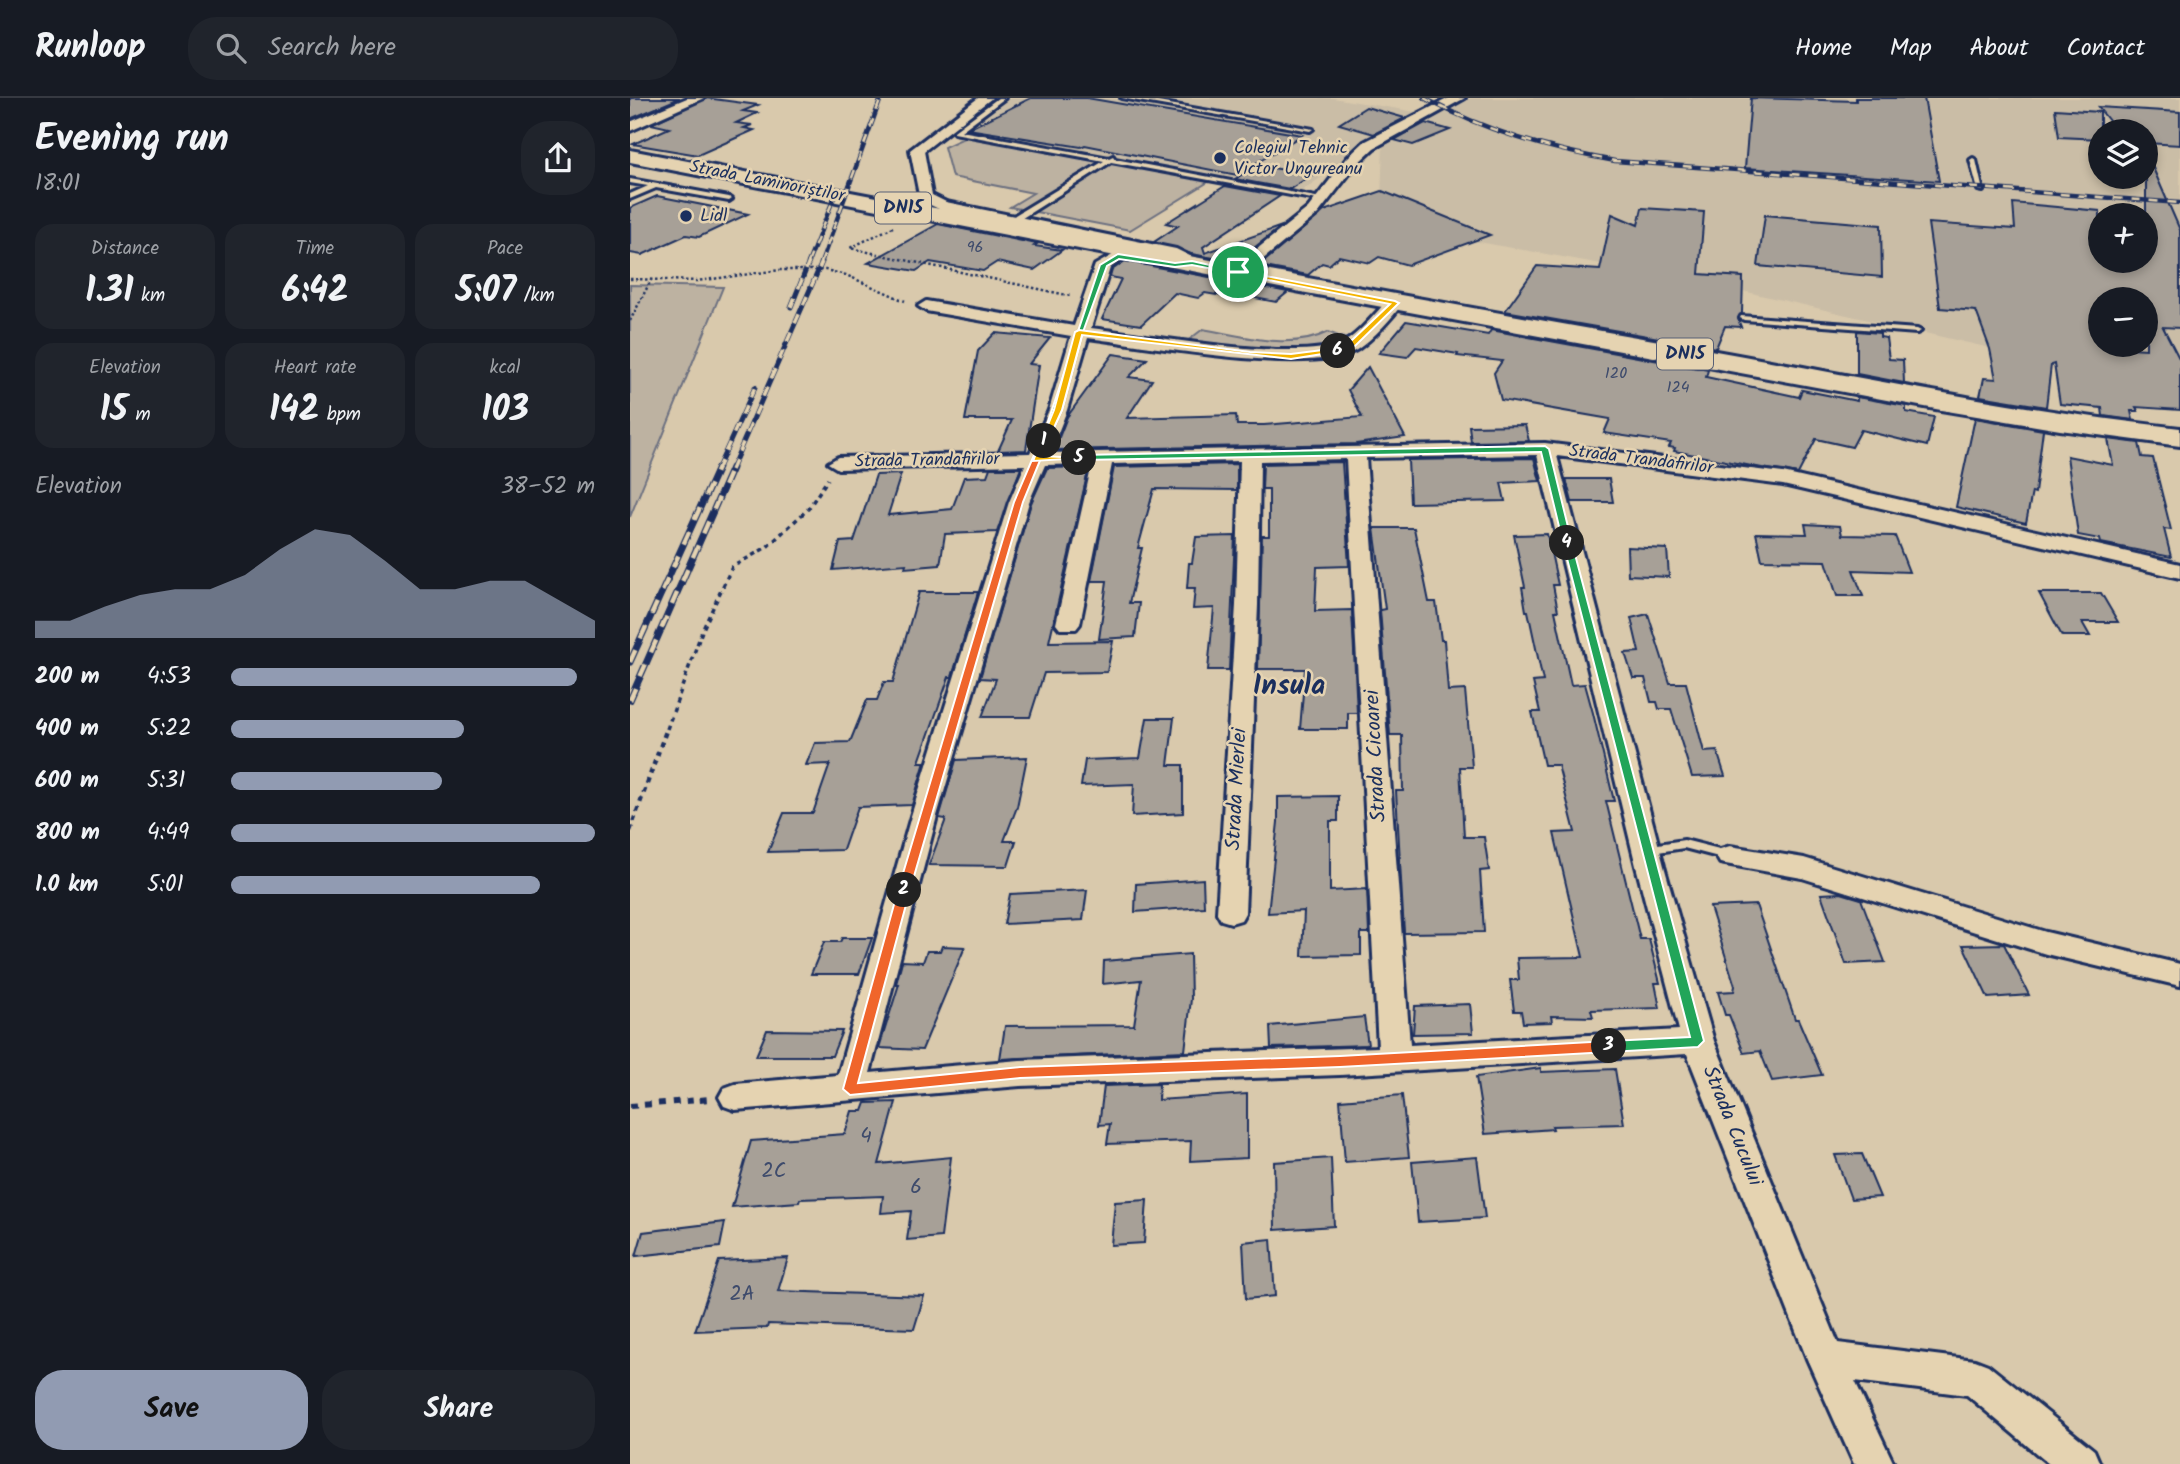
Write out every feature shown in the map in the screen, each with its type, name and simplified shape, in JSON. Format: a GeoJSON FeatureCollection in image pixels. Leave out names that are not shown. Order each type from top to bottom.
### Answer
{"type":"FeatureCollection","features":[{"type":"Feature","properties":{"kind":"main road","name":"Strada Laminoriștilor"},"geometry":{"type":"LineString","coordinates":[[630,156],[1007,224],[1114,252]]}},
{"type":"Feature","properties":{"kind":"main road","name":"DN15"},"geometry":{"type":"LineString","coordinates":[[1114,252],[1192,263],[1395,303],[1803,374],[1957,406],[2049,421],[2180,437]]}},
{"type":"Feature","properties":{"kind":"street"},"geometry":{"type":"LineString","coordinates":[[630,127],[698,98]]}},
{"type":"Feature","properties":{"kind":"street"},"geometry":{"type":"LineString","coordinates":[[986,98],[918,150],[925,197],[942,206],[1007,224],[1170,252],[1192,263]]}},
{"type":"Feature","properties":{"kind":"street"},"geometry":{"type":"LineString","coordinates":[[1238,272],[1304,219],[1352,161],[1369,145],[1438,102],[1459,98]]}},
{"type":"Feature","properties":{"kind":"street"},"geometry":{"type":"LineString","coordinates":[[850,1089],[924,816],[1019,502],[1058,410],[1090,301],[1104,265],[1114,252]]}},
{"type":"Feature","properties":{"kind":"street"},"geometry":{"type":"LineString","coordinates":[[926,306],[1079,332],[1291,357],[1335,352],[1352,345],[1395,303]]}},
{"type":"Feature","properties":{"kind":"street","name":"Strada Trandafirilor"},"geometry":{"type":"LineString","coordinates":[[838,463],[1545,449],[1783,479],[2180,571]]}},
{"type":"Feature","properties":{"kind":"street","name":"Strada Cucului"},"geometry":{"type":"LineString","coordinates":[[1545,449],[1646,850],[1698,1041],[1826,1359],[1874,1464]]}},
{"type":"Feature","properties":{"kind":"street","name":"Strada Cicoarei"},"geometry":{"type":"LineString","coordinates":[[1356,453],[1395,1059]]}},
{"type":"Feature","properties":{"kind":"street","name":"Strada Mierlei"},"geometry":{"type":"LineString","coordinates":[[1231,913],[1247,605],[1250,454]]}},
{"type":"Feature","properties":{"kind":"street"},"geometry":{"type":"LineString","coordinates":[[1068,624],[1103,457]]}},
{"type":"Feature","properties":{"kind":"street"},"geometry":{"type":"LineString","coordinates":[[1730,856],[1804,868],[2046,943],[2180,975]]}},
{"type":"Feature","properties":{"kind":"street"},"geometry":{"type":"LineString","coordinates":[[735,1097],[1020,1073],[1395,1059],[1698,1041]]}},
{"type":"Feature","properties":{"kind":"street"},"geometry":{"type":"LineString","coordinates":[[1826,1359],[1975,1378],[2080,1464]]}},
{"type":"Feature","properties":{"kind":"lane"},"geometry":{"type":"LineString","coordinates":[[1002,98],[956,132],[1113,158],[1323,199]]}},
{"type":"Feature","properties":{"kind":"lane"},"geometry":{"type":"LineString","coordinates":[[1124,98],[1310,129]]}},
{"type":"Feature","properties":{"kind":"lane"},"geometry":{"type":"LineString","coordinates":[[1007,224],[1113,158]]}},
{"type":"Feature","properties":{"kind":"lane"},"geometry":{"type":"LineString","coordinates":[[1973,160],[1982,190]]}},
{"type":"Feature","properties":{"kind":"lane"},"geometry":{"type":"LineString","coordinates":[[630,181],[729,199]]}},
{"type":"Feature","properties":{"kind":"lane"},"geometry":{"type":"LineString","coordinates":[[630,197],[656,186]]}},
{"type":"Feature","properties":{"kind":"lane"},"geometry":{"type":"LineString","coordinates":[[916,216],[1114,252]]}},
{"type":"Feature","properties":{"kind":"lane"},"geometry":{"type":"LineString","coordinates":[[1744,317],[1917,331]]}},
{"type":"Feature","properties":{"kind":"lane"},"geometry":{"type":"LineString","coordinates":[[1646,850],[1684,844],[1730,856]]}},
{"type":"Feature","properties":{"kind":"path"},"geometry":{"type":"LineString","coordinates":[[916,216],[849,248],[983,275],[1090,301]]}},
{"type":"Feature","properties":{"kind":"path"},"geometry":{"type":"LineString","coordinates":[[630,279],[704,280],[786,269],[827,270],[850,276],[886,297],[926,306]]}},
{"type":"Feature","properties":{"kind":"path"},"geometry":{"type":"LineString","coordinates":[[630,321],[651,280]]}},
{"type":"Feature","properties":{"kind":"path"},"geometry":{"type":"LineString","coordinates":[[630,831],[702,631],[732,567],[767,547],[808,509],[838,463]]}},
{"type":"Feature","properties":{"kind":"path"},"geometry":{"type":"LineString","coordinates":[[630,1106],[735,1097]]}},
{"type":"Feature","properties":{"kind":"shaded area","name":"Colegiul Tehnic Victor Ungureanu"},"geometry":{"type":"Polygon","coordinates":[[[1009,98],[1333,98],[1416,112],[1297,194],[941,131],[1009,98]]]}},
{"type":"Feature","properties":{"kind":"shaded area"},"geometry":{"type":"Polygon","coordinates":[[[1467,98],[2180,98],[2180,392],[1717,285],[1380,224],[1383,146],[1467,98]]]}},
{"type":"Feature","properties":{"kind":"shaded area"},"geometry":{"type":"Polygon","coordinates":[[[968,136],[1213,179],[1130,230],[1010,207],[1033,193],[952,177],[944,147],[968,136]]]}},
{"type":"Feature","properties":{"kind":"shaded area"},"geometry":{"type":"Polygon","coordinates":[[[630,285],[723,287],[630,517],[630,285]]]}},
{"type":"Feature","properties":{"kind":"shaded area"},"geometry":{"type":"Polygon","coordinates":[[[1203,329],[1282,341],[1314,338],[1328,332],[1350,340],[1331,347],[1290,352],[1186,342],[1203,329]]]}},
{"type":"Feature","properties":{"kind":"building"},"geometry":{"type":"Polygon","coordinates":[[[630,98],[680,98],[630,119],[630,98]]]}},
{"type":"Feature","properties":{"kind":"building"},"geometry":{"type":"Polygon","coordinates":[[[706,98],[758,105],[743,111],[757,113],[736,123],[752,125],[744,128],[754,130],[698,155],[633,144],[669,128],[651,124],[706,98]]]}},
{"type":"Feature","properties":{"kind":"building"},"geometry":{"type":"Polygon","coordinates":[[[1031,98],[1087,98],[1302,135],[1237,175],[1085,145],[1081,147],[968,129],[1031,98]]]}},
{"type":"Feature","properties":{"kind":"building"},"geometry":{"type":"Polygon","coordinates":[[[1751,98],[1856,101],[1856,98],[1924,98],[1939,181],[1745,168],[1751,98]]]}},
{"type":"Feature","properties":{"kind":"building"},"geometry":{"type":"Polygon","coordinates":[[[1366,107],[1405,118],[1374,134],[1339,124],[1366,107]]]}},
{"type":"Feature","properties":{"kind":"building"},"geometry":{"type":"Polygon","coordinates":[[[2098,107],[2180,112],[2180,145],[2158,144],[2158,119],[2108,119],[2098,107]]]}},
{"type":"Feature","properties":{"kind":"building"},"geometry":{"type":"Polygon","coordinates":[[[2055,109],[2100,112],[2100,119],[2088,119],[2088,138],[2059,137],[2055,109]]]}},
{"type":"Feature","properties":{"kind":"building"},"geometry":{"type":"Polygon","coordinates":[[[1425,123],[1450,130],[1413,145],[1394,140],[1425,123]]]}},
{"type":"Feature","properties":{"kind":"building"},"geometry":{"type":"Polygon","coordinates":[[[1257,165],[1312,175],[1290,189],[1235,179],[1257,165]]]}},
{"type":"Feature","properties":{"kind":"building"},"geometry":{"type":"Polygon","coordinates":[[[2158,180],[2180,230],[2180,328],[2163,327],[2180,360],[2180,410],[2136,407],[2138,411],[2131,411],[2133,420],[2103,416],[2102,408],[2060,404],[2054,364],[2051,365],[2046,407],[1980,396],[1984,378],[1996,379],[1990,349],[1976,311],[1940,308],[1928,223],[2015,229],[2013,203],[2088,210],[2088,273],[2158,273],[2158,203],[2146,203],[2146,189],[2158,189],[2158,180]]]}},
{"type":"Feature","properties":{"kind":"building"},"geometry":{"type":"Polygon","coordinates":[[[1225,186],[1280,196],[1203,247],[1205,253],[1282,226],[1236,262],[1191,254],[1154,242],[1178,226],[1166,223],[1225,186]]]}},
{"type":"Feature","properties":{"kind":"building"},"geometry":{"type":"Polygon","coordinates":[[[1382,191],[1490,235],[1408,265],[1379,257],[1370,263],[1339,256],[1329,265],[1322,263],[1308,275],[1259,266],[1324,211],[1382,191]]]}},
{"type":"Feature","properties":{"kind":"building","name":"Lidl"},"geometry":{"type":"Polygon","coordinates":[[[657,196],[748,214],[699,237],[686,235],[642,255],[630,253],[630,208],[657,196]]]}},
{"type":"Feature","properties":{"kind":"building"},"geometry":{"type":"Polygon","coordinates":[[[1642,208],[1704,212],[1699,274],[1743,277],[1742,313],[1738,319],[1741,327],[1725,326],[1716,348],[1505,311],[1537,266],[1600,270],[1612,214],[1638,225],[1642,208]]]}},
{"type":"Feature","properties":{"kind":"building"},"geometry":{"type":"Polygon","coordinates":[[[1765,215],[1881,225],[1882,277],[1758,266],[1765,215]]]}},
{"type":"Feature","properties":{"kind":"building"},"geometry":{"type":"Polygon","coordinates":[[[938,224],[1062,250],[1034,270],[997,262],[983,271],[930,262],[916,271],[868,263],[938,224]]]}},
{"type":"Feature","properties":{"kind":"building"},"geometry":{"type":"Polygon","coordinates":[[[1125,261],[1288,292],[1276,302],[1205,293],[1198,298],[1175,293],[1141,325],[1102,319],[1121,279],[1110,277],[1112,270],[1125,261]]]}},
{"type":"Feature","properties":{"kind":"building"},"geometry":{"type":"Polygon","coordinates":[[[1406,321],[1488,335],[1491,330],[1708,370],[1706,377],[1799,397],[1802,390],[1857,401],[1857,397],[1906,406],[1906,412],[1934,417],[1927,446],[1861,430],[1852,447],[1816,439],[1798,474],[1762,468],[1674,451],[1675,448],[1669,447],[1671,443],[1604,433],[1610,419],[1501,400],[1494,373],[1502,361],[1457,356],[1458,354],[1416,347],[1407,357],[1379,353],[1406,321]]]}},
{"type":"Feature","properties":{"kind":"building"},"geometry":{"type":"Polygon","coordinates":[[[1857,331],[1880,333],[1880,337],[1886,338],[1889,359],[1903,360],[1904,383],[1857,374],[1857,331]]]}},
{"type":"Feature","properties":{"kind":"building"},"geometry":{"type":"Polygon","coordinates":[[[995,333],[1050,338],[1029,364],[1039,365],[1026,450],[998,451],[1012,420],[965,420],[978,351],[995,333]]]}},
{"type":"Feature","properties":{"kind":"building"},"geometry":{"type":"Polygon","coordinates":[[[1113,354],[1147,359],[1129,377],[1152,380],[1127,418],[1236,415],[1237,425],[1264,425],[1362,417],[1348,390],[1368,367],[1405,437],[1356,444],[1054,450],[1067,417],[1113,354]]]}},
{"type":"Feature","properties":{"kind":"building"},"geometry":{"type":"Polygon","coordinates":[[[1975,418],[2043,430],[2035,493],[2032,492],[2026,523],[1956,507],[1975,418]]]}},
{"type":"Feature","properties":{"kind":"building"},"geometry":{"type":"Polygon","coordinates":[[[1525,425],[1529,441],[1471,442],[1469,426],[1525,425]]]}},
{"type":"Feature","properties":{"kind":"building"},"geometry":{"type":"Polygon","coordinates":[[[2108,439],[2139,443],[2142,457],[2153,458],[2171,530],[2164,529],[2171,557],[2101,543],[2100,539],[2078,535],[2067,456],[2113,465],[2108,439]]]}},
{"type":"Feature","properties":{"kind":"building"},"geometry":{"type":"Polygon","coordinates":[[[1534,458],[1540,481],[1501,483],[1505,501],[1410,503],[1408,460],[1534,458]]]}},
{"type":"Feature","properties":{"kind":"building"},"geometry":{"type":"Polygon","coordinates":[[[1342,462],[1349,566],[1317,567],[1315,611],[1352,610],[1357,713],[1348,713],[1348,729],[1300,729],[1305,669],[1258,669],[1262,536],[1269,536],[1269,489],[1262,489],[1263,464],[1342,462]]]}},
{"type":"Feature","properties":{"kind":"building"},"geometry":{"type":"Polygon","coordinates":[[[1237,464],[1237,490],[1154,489],[1138,548],[1142,548],[1129,603],[1139,603],[1135,637],[1099,639],[1107,581],[1091,581],[1114,467],[1237,464]]]}},
{"type":"Feature","properties":{"kind":"building"},"geometry":{"type":"Polygon","coordinates":[[[1089,467],[1049,642],[1113,641],[1107,672],[1044,673],[1030,717],[982,717],[996,679],[980,678],[1031,503],[1047,468],[1089,467]]]}},
{"type":"Feature","properties":{"kind":"building"},"geometry":{"type":"Polygon","coordinates":[[[990,468],[1021,468],[997,532],[945,534],[940,565],[905,568],[906,564],[833,570],[840,542],[854,541],[876,475],[901,474],[888,515],[952,509],[964,477],[987,476],[990,468]]]}},
{"type":"Feature","properties":{"kind":"building"},"geometry":{"type":"Polygon","coordinates":[[[1566,479],[1609,479],[1613,502],[1572,502],[1566,479]]]}},
{"type":"Feature","properties":{"kind":"building"},"geometry":{"type":"Polygon","coordinates":[[[1805,524],[1840,526],[1842,535],[1895,536],[1909,572],[1853,570],[1863,596],[1837,596],[1826,561],[1762,560],[1756,533],[1807,534],[1805,524]]]}},
{"type":"Feature","properties":{"kind":"building"},"geometry":{"type":"Polygon","coordinates":[[[1374,528],[1414,528],[1429,602],[1436,602],[1441,640],[1444,640],[1448,691],[1465,690],[1472,767],[1460,767],[1464,837],[1484,837],[1489,870],[1480,871],[1484,932],[1404,933],[1396,791],[1403,791],[1402,735],[1390,735],[1380,610],[1385,609],[1374,528]]]}},
{"type":"Feature","properties":{"kind":"building"},"geometry":{"type":"Polygon","coordinates":[[[1547,534],[1558,585],[1553,585],[1558,611],[1555,611],[1571,685],[1585,684],[1593,713],[1614,801],[1606,801],[1640,939],[1649,939],[1660,983],[1655,983],[1660,1008],[1591,1010],[1593,1017],[1551,1016],[1552,1022],[1523,1023],[1521,1011],[1514,1011],[1510,980],[1519,980],[1517,958],[1583,957],[1554,833],[1575,832],[1558,765],[1544,765],[1532,712],[1540,712],[1533,682],[1543,681],[1526,611],[1522,587],[1525,587],[1514,535],[1547,534]]]}},
{"type":"Feature","properties":{"kind":"building"},"geometry":{"type":"Polygon","coordinates":[[[1235,536],[1229,670],[1208,670],[1214,608],[1193,609],[1195,588],[1187,588],[1189,563],[1192,563],[1196,537],[1235,536]]]}},
{"type":"Feature","properties":{"kind":"building"},"geometry":{"type":"Polygon","coordinates":[[[1627,547],[1667,549],[1669,577],[1628,575],[1627,547]]]}},
{"type":"Feature","properties":{"kind":"building"},"geometry":{"type":"Polygon","coordinates":[[[919,592],[978,592],[952,677],[949,677],[919,762],[925,762],[912,805],[858,807],[843,850],[768,852],[784,813],[813,813],[830,764],[806,765],[815,743],[850,742],[867,700],[877,700],[884,682],[893,682],[919,592]]]}},
{"type":"Feature","properties":{"kind":"building"},"geometry":{"type":"Polygon","coordinates":[[[2039,593],[2101,593],[2118,622],[2082,622],[2090,636],[2062,636],[2039,593]]]}},
{"type":"Feature","properties":{"kind":"building"},"geometry":{"type":"Polygon","coordinates":[[[1648,614],[1670,683],[1686,683],[1704,752],[1717,751],[1725,776],[1692,777],[1671,709],[1659,709],[1657,702],[1651,702],[1645,678],[1633,678],[1625,653],[1639,652],[1631,618],[1648,614]]]}},
{"type":"Feature","properties":{"kind":"building"},"geometry":{"type":"Polygon","coordinates":[[[1147,718],[1174,718],[1168,765],[1183,765],[1183,813],[1132,816],[1134,784],[1081,786],[1085,760],[1140,758],[1147,718]]]}},
{"type":"Feature","properties":{"kind":"building"},"geometry":{"type":"Polygon","coordinates":[[[1027,757],[1017,807],[1004,841],[1016,841],[1008,866],[929,865],[946,819],[939,818],[956,760],[1027,757]]]}},
{"type":"Feature","properties":{"kind":"building"},"geometry":{"type":"Polygon","coordinates":[[[1338,796],[1338,821],[1330,821],[1330,891],[1367,889],[1369,933],[1361,933],[1361,955],[1302,956],[1304,911],[1268,913],[1278,822],[1278,797],[1338,796]]]}},
{"type":"Feature","properties":{"kind":"building"},"geometry":{"type":"Polygon","coordinates":[[[1203,879],[1204,907],[1135,912],[1136,884],[1203,879]]]}},
{"type":"Feature","properties":{"kind":"building"},"geometry":{"type":"Polygon","coordinates":[[[1087,890],[1083,920],[1004,924],[1010,894],[1087,890]]]}},
{"type":"Feature","properties":{"kind":"building"},"geometry":{"type":"Polygon","coordinates":[[[1841,893],[1861,899],[1885,962],[1846,964],[1821,894],[1841,893]]]}},
{"type":"Feature","properties":{"kind":"building"},"geometry":{"type":"Polygon","coordinates":[[[1756,905],[1795,1019],[1798,1019],[1822,1075],[1772,1081],[1760,1051],[1744,1053],[1729,1015],[1725,1015],[1718,992],[1734,991],[1735,986],[1710,907],[1756,905]]]}},
{"type":"Feature","properties":{"kind":"building"},"geometry":{"type":"Polygon","coordinates":[[[842,938],[872,938],[859,974],[811,974],[824,942],[840,942],[842,938]]]}},
{"type":"Feature","properties":{"kind":"building"},"geometry":{"type":"Polygon","coordinates":[[[2004,944],[2029,995],[1988,998],[1963,945],[2004,944]]]}},
{"type":"Feature","properties":{"kind":"building"},"geometry":{"type":"Polygon","coordinates":[[[942,946],[965,947],[922,1050],[879,1048],[899,984],[896,984],[902,961],[923,962],[927,951],[940,951],[942,946]]]}},
{"type":"Feature","properties":{"kind":"building"},"geometry":{"type":"Polygon","coordinates":[[[1190,954],[1191,999],[1185,1051],[1000,1059],[1005,1026],[1134,1025],[1141,980],[1103,984],[1104,961],[1190,954]]]}},
{"type":"Feature","properties":{"kind":"building"},"geometry":{"type":"Polygon","coordinates":[[[1470,1004],[1473,1033],[1413,1034],[1415,1006],[1470,1004]]]}},
{"type":"Feature","properties":{"kind":"building"},"geometry":{"type":"Polygon","coordinates":[[[1364,1017],[1368,1045],[1271,1048],[1270,1026],[1364,1017]]]}},
{"type":"Feature","properties":{"kind":"building"},"geometry":{"type":"Polygon","coordinates":[[[767,1030],[842,1031],[832,1056],[756,1056],[767,1030]]]}},
{"type":"Feature","properties":{"kind":"building"},"geometry":{"type":"Polygon","coordinates":[[[1541,1068],[1541,1072],[1615,1069],[1624,1124],[1552,1126],[1553,1129],[1485,1134],[1476,1077],[1541,1068]]]}},
{"type":"Feature","properties":{"kind":"building"},"geometry":{"type":"Polygon","coordinates":[[[1159,1084],[1158,1100],[1247,1094],[1247,1158],[1190,1161],[1191,1141],[1107,1144],[1110,1124],[1099,1125],[1104,1086],[1159,1084]]]}},
{"type":"Feature","properties":{"kind":"building"},"geometry":{"type":"Polygon","coordinates":[[[1402,1095],[1409,1157],[1345,1162],[1340,1100],[1402,1095]]]}},
{"type":"Feature","properties":{"kind":"building"},"geometry":{"type":"Polygon","coordinates":[[[896,1102],[879,1164],[951,1157],[941,1237],[907,1240],[911,1211],[881,1213],[883,1196],[800,1199],[799,1202],[732,1207],[751,1141],[845,1134],[852,1111],[863,1111],[866,1103],[896,1102]]]}},
{"type":"Feature","properties":{"kind":"building"},"geometry":{"type":"Polygon","coordinates":[[[1862,1154],[1880,1197],[1851,1199],[1835,1155],[1862,1154]]]}},
{"type":"Feature","properties":{"kind":"building"},"geometry":{"type":"Polygon","coordinates":[[[1477,1157],[1485,1218],[1418,1222],[1412,1162],[1477,1157]]]}},
{"type":"Feature","properties":{"kind":"building"},"geometry":{"type":"Polygon","coordinates":[[[1331,1158],[1334,1226],[1275,1230],[1274,1162],[1331,1158]]]}},
{"type":"Feature","properties":{"kind":"building"},"geometry":{"type":"Polygon","coordinates":[[[1147,1200],[1144,1243],[1111,1245],[1115,1202],[1147,1200]]]}},
{"type":"Feature","properties":{"kind":"building"},"geometry":{"type":"Polygon","coordinates":[[[725,1222],[720,1247],[636,1256],[643,1232],[725,1222]]]}},
{"type":"Feature","properties":{"kind":"building"},"geometry":{"type":"Polygon","coordinates":[[[1271,1239],[1275,1296],[1246,1299],[1243,1242],[1271,1239]]]}},
{"type":"Feature","properties":{"kind":"building"},"geometry":{"type":"Polygon","coordinates":[[[788,1258],[778,1291],[924,1296],[914,1329],[768,1324],[767,1328],[695,1331],[719,1261],[788,1258]]]}},
{"type":"Feature","properties":{"kind":"railway"},"geometry":{"type":"LineString","coordinates":[[821,263],[881,98]]}},
{"type":"Feature","properties":{"kind":"railway"},"geometry":{"type":"LineString","coordinates":[[1424,98],[1470,120],[1517,137],[1565,151],[1615,161],[2180,203]]}},
{"type":"Feature","properties":{"kind":"railway"},"geometry":{"type":"LineString","coordinates":[[808,263],[837,190]]}},
{"type":"Feature","properties":{"kind":"railway"},"geometry":{"type":"LineString","coordinates":[[791,307],[809,262]]}},
{"type":"Feature","properties":{"kind":"railway"},"geometry":{"type":"LineString","coordinates":[[731,470],[822,262]]}},
{"type":"Feature","properties":{"kind":"railway"},"geometry":{"type":"LineString","coordinates":[[717,470],[755,387]]}},
{"type":"Feature","properties":{"kind":"railway"},"geometry":{"type":"LineString","coordinates":[[630,662],[718,468]]}},
{"type":"Feature","properties":{"kind":"railway"},"geometry":{"type":"LineString","coordinates":[[630,700],[732,468]]}},
{"type":"Feature","properties":{"kind":"place","name":"Colegiul Tehnic Victor Ungureanu"},"geometry":{"type":"Point","coordinates":[1220,158]}},
{"type":"Feature","properties":{"kind":"place","name":"Lidl"},"geometry":{"type":"Point","coordinates":[686,216]}},
{"type":"Feature","properties":{"kind":"district","name":"Insula"},"geometry":{"type":"Point","coordinates":[1289,686]}},
{"type":"Feature","properties":{"kind":"route"},"geometry":{"type":"LineString","coordinates":[[1238,272],[1192,263],[1175,265],[1118,257],[1104,265],[1098,275],[1079,332],[1072,355],[1058,410],[1036,459],[1019,502],[924,816],[850,1089],[1020,1073],[1340,1062],[1698,1041],[1583,607],[1545,449],[1036,459],[1058,410],[1079,332],[1291,357],[1335,352],[1352,345],[1395,303],[1238,272]]}}]}
